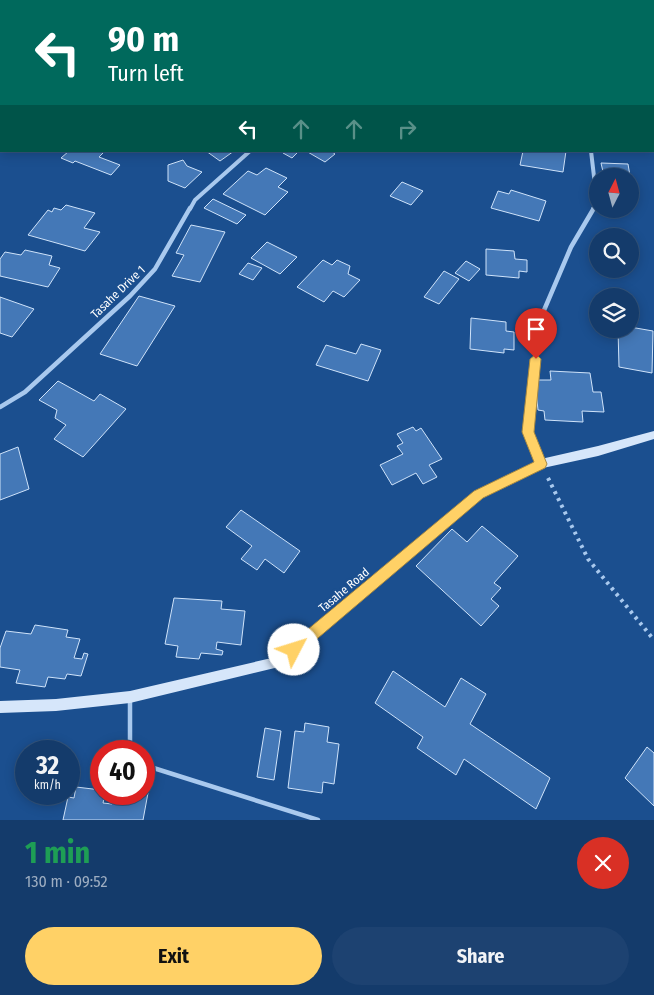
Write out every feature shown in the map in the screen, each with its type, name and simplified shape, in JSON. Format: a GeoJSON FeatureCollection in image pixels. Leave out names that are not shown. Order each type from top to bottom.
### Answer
{"type":"FeatureCollection","features":[{"type":"Feature","properties":{"kind":"street","name":"Tasahe Drive 1"},"geometry":{"type":"LineString","coordinates":[[0,407],[25,392],[130,296],[155,269],[195,200],[249,152]]}},
{"type":"Feature","properties":{"kind":"street"},"geometry":{"type":"LineString","coordinates":[[541,464],[528,432],[539,322],[571,247],[597,202],[591,152]]}},
{"type":"Feature","properties":{"kind":"street","name":"Tasahe Road"},"geometry":{"type":"LineString","coordinates":[[0,707],[56,705],[130,697],[279,662],[479,494],[541,464],[598,451],[654,435]]}},
{"type":"Feature","properties":{"kind":"lane"},"geometry":{"type":"LineString","coordinates":[[130,697],[130,740]]}},
{"type":"Feature","properties":{"kind":"lane"},"geometry":{"type":"LineString","coordinates":[[155,768],[318,820]]}},
{"type":"Feature","properties":{"kind":"path"},"geometry":{"type":"LineString","coordinates":[[541,464],[588,560],[654,640]]}},
{"type":"Feature","properties":{"kind":"building"},"geometry":{"type":"Polygon","coordinates":[[[68,152],[100,152],[103,153],[99,157],[120,165],[111,175],[75,161],[73,163],[61,158],[68,152]]]}},
{"type":"Feature","properties":{"kind":"building"},"geometry":{"type":"Polygon","coordinates":[[[207,152],[233,152],[220,161],[207,152]]]}},
{"type":"Feature","properties":{"kind":"building"},"geometry":{"type":"Polygon","coordinates":[[[284,152],[298,152],[292,158],[284,152]]]}},
{"type":"Feature","properties":{"kind":"building"},"geometry":{"type":"Polygon","coordinates":[[[308,152],[332,152],[335,154],[325,162],[308,152]]]}},
{"type":"Feature","properties":{"kind":"building"},"geometry":{"type":"Polygon","coordinates":[[[523,152],[566,152],[563,172],[520,165],[523,152]]]}},
{"type":"Feature","properties":{"kind":"building"},"geometry":{"type":"Polygon","coordinates":[[[183,160],[187,166],[202,172],[185,188],[168,181],[168,165],[183,160]]]}},
{"type":"Feature","properties":{"kind":"building"},"geometry":{"type":"Polygon","coordinates":[[[601,163],[628,164],[629,168],[602,168],[601,163]]]}},
{"type":"Feature","properties":{"kind":"building"},"geometry":{"type":"Polygon","coordinates":[[[266,168],[287,178],[278,187],[288,192],[265,215],[223,194],[248,171],[257,175],[266,168]]]}},
{"type":"Feature","properties":{"kind":"building"},"geometry":{"type":"Polygon","coordinates":[[[402,182],[423,191],[411,205],[390,196],[402,182]]]}},
{"type":"Feature","properties":{"kind":"building"},"geometry":{"type":"Polygon","coordinates":[[[511,190],[546,201],[539,221],[491,208],[498,191],[509,194],[511,190]]]}},
{"type":"Feature","properties":{"kind":"building"},"geometry":{"type":"Polygon","coordinates":[[[213,199],[246,215],[237,224],[204,208],[213,199]]]}},
{"type":"Feature","properties":{"kind":"building"},"geometry":{"type":"Polygon","coordinates":[[[66,205],[95,213],[84,228],[100,232],[85,251],[28,235],[48,210],[52,212],[54,208],[61,210],[66,205]]]}},
{"type":"Feature","properties":{"kind":"building"},"geometry":{"type":"Polygon","coordinates":[[[191,225],[225,232],[200,282],[172,276],[184,255],[176,253],[191,225]]]}},
{"type":"Feature","properties":{"kind":"building"},"geometry":{"type":"Polygon","coordinates":[[[267,242],[297,257],[280,274],[251,258],[267,242]]]}},
{"type":"Feature","properties":{"kind":"building"},"geometry":{"type":"Polygon","coordinates":[[[486,249],[514,251],[515,259],[527,260],[527,272],[519,271],[519,278],[486,275],[486,249]]]}},
{"type":"Feature","properties":{"kind":"building"},"geometry":{"type":"Polygon","coordinates":[[[25,250],[52,256],[49,265],[60,268],[48,287],[0,276],[0,259],[5,252],[21,255],[25,250]]]}},
{"type":"Feature","properties":{"kind":"building"},"geometry":{"type":"Polygon","coordinates":[[[323,260],[332,265],[337,260],[350,266],[348,274],[360,280],[344,297],[333,291],[324,302],[297,287],[323,260]]]}},
{"type":"Feature","properties":{"kind":"building"},"geometry":{"type":"Polygon","coordinates":[[[466,261],[480,269],[469,281],[455,273],[466,261]]]}},
{"type":"Feature","properties":{"kind":"building"},"geometry":{"type":"Polygon","coordinates":[[[248,263],[262,268],[253,280],[239,274],[248,263]]]}},
{"type":"Feature","properties":{"kind":"building"},"geometry":{"type":"Polygon","coordinates":[[[444,271],[459,279],[439,304],[424,297],[444,271]]]}},
{"type":"Feature","properties":{"kind":"building"},"geometry":{"type":"Polygon","coordinates":[[[139,296],[175,306],[137,366],[100,354],[139,296]]]}},
{"type":"Feature","properties":{"kind":"building"},"geometry":{"type":"Polygon","coordinates":[[[0,297],[34,309],[12,337],[0,333],[0,297]]]}},
{"type":"Feature","properties":{"kind":"building"},"geometry":{"type":"Polygon","coordinates":[[[471,318],[506,322],[506,331],[514,332],[514,350],[504,349],[504,353],[470,349],[471,318]]]}},
{"type":"Feature","properties":{"kind":"building"},"geometry":{"type":"Polygon","coordinates":[[[639,329],[653,331],[652,373],[619,367],[618,338],[639,338],[639,329]]]}},
{"type":"Feature","properties":{"kind":"building"},"geometry":{"type":"Polygon","coordinates":[[[361,344],[381,350],[368,381],[316,365],[326,345],[356,354],[361,344]]]}},
{"type":"Feature","properties":{"kind":"building"},"geometry":{"type":"Polygon","coordinates":[[[550,371],[590,373],[593,392],[601,392],[604,412],[582,411],[583,422],[545,420],[544,411],[538,410],[535,380],[551,380],[550,371]]]}},
{"type":"Feature","properties":{"kind":"building"},"geometry":{"type":"Polygon","coordinates":[[[58,381],[94,401],[100,394],[126,409],[83,457],[54,439],[66,425],[55,418],[57,410],[39,400],[58,381]]]}},
{"type":"Feature","properties":{"kind":"building"},"geometry":{"type":"Polygon","coordinates":[[[413,427],[416,431],[421,428],[442,459],[429,465],[437,477],[423,484],[416,473],[392,485],[380,465],[403,454],[397,446],[403,443],[397,434],[413,427]]]}},
{"type":"Feature","properties":{"kind":"building"},"geometry":{"type":"Polygon","coordinates":[[[18,447],[29,489],[0,500],[0,454],[18,447]]]}},
{"type":"Feature","properties":{"kind":"building"},"geometry":{"type":"Polygon","coordinates":[[[241,510],[300,551],[284,573],[265,559],[257,570],[241,559],[252,546],[226,527],[241,510]]]}},
{"type":"Feature","properties":{"kind":"building"},"geometry":{"type":"Polygon","coordinates":[[[482,526],[518,556],[494,583],[501,588],[491,599],[499,606],[481,626],[416,566],[452,529],[467,542],[482,526]]]}},
{"type":"Feature","properties":{"kind":"building"},"geometry":{"type":"Polygon","coordinates":[[[174,598],[222,601],[221,609],[245,611],[241,645],[217,642],[216,649],[223,651],[222,655],[201,653],[199,659],[176,657],[178,646],[165,644],[174,598]]]}},
{"type":"Feature","properties":{"kind":"building"},"geometry":{"type":"Polygon","coordinates":[[[35,625],[68,630],[66,637],[80,639],[74,658],[82,659],[84,653],[88,654],[81,676],[67,674],[65,679],[48,677],[45,687],[16,683],[20,670],[0,667],[0,648],[6,631],[31,634],[35,625]]]}},
{"type":"Feature","properties":{"kind":"building"},"geometry":{"type":"Polygon","coordinates":[[[393,671],[445,707],[461,678],[486,694],[470,724],[550,778],[536,809],[464,759],[456,775],[417,748],[423,737],[375,703],[393,671]]]}},
{"type":"Feature","properties":{"kind":"building"},"geometry":{"type":"Polygon","coordinates":[[[305,723],[329,727],[327,742],[339,744],[334,784],[323,782],[322,793],[288,788],[295,731],[304,732],[305,723]]]}},
{"type":"Feature","properties":{"kind":"building"},"geometry":{"type":"Polygon","coordinates":[[[265,728],[281,731],[274,780],[257,777],[265,728]]]}},
{"type":"Feature","properties":{"kind":"building"},"geometry":{"type":"Polygon","coordinates":[[[647,747],[654,753],[654,806],[625,778],[647,747]]]}},
{"type":"Feature","properties":{"kind":"building"},"geometry":{"type":"Polygon","coordinates":[[[80,787],[90,789],[90,805],[146,805],[143,820],[63,820],[66,805],[80,805],[80,787]]]}},
{"type":"Feature","properties":{"kind":"route"},"geometry":{"type":"LineString","coordinates":[[294,650],[479,494],[541,464],[528,432],[536,359]]}}]}
